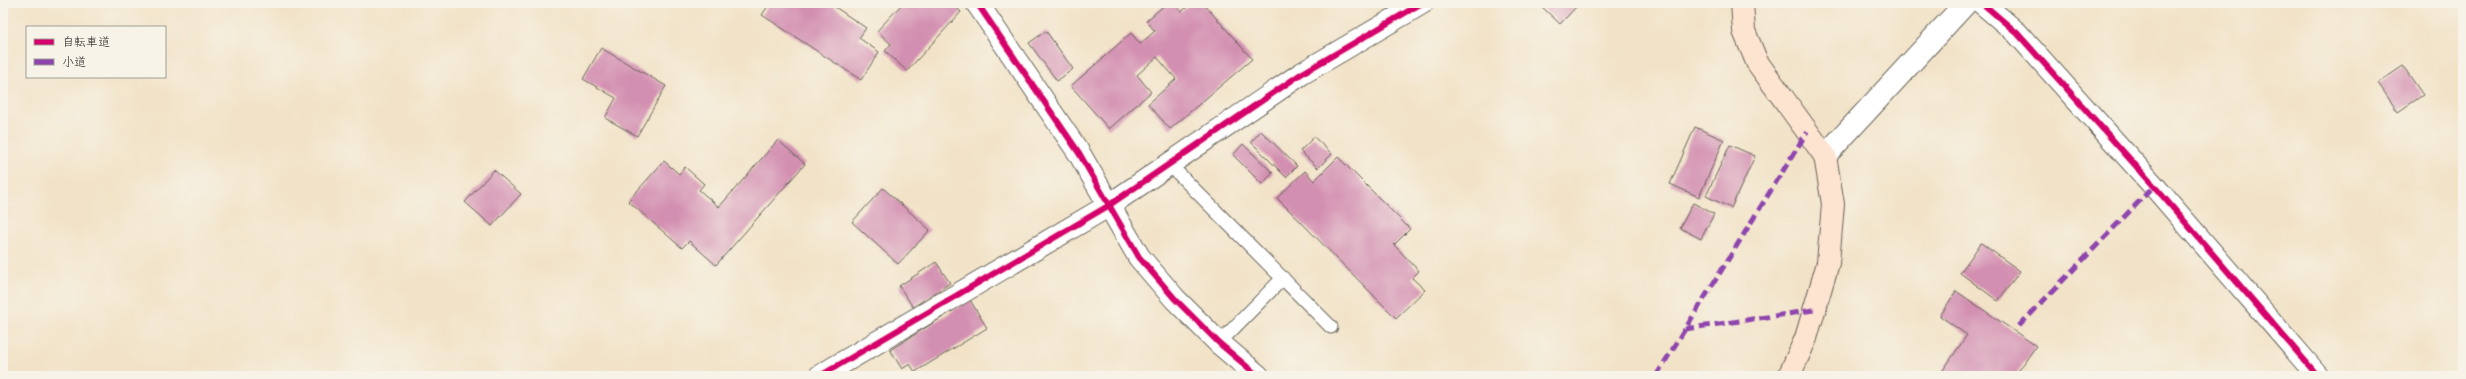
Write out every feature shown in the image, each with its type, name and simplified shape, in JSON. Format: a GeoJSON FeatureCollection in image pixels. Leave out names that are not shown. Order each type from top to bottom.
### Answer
{"type":"FeatureCollection","features":[{"type":"Feature","properties":{"kind":"street"},"geometry":{"type":"LineString","coordinates":[[977,3],[1079,153],[1108,206],[1139,257],[1175,299],[1218,343],[1258,376]]}},
{"type":"Feature","properties":{"kind":"street"},"geometry":{"type":"LineString","coordinates":[[820,376],[1108,206],[1301,74],[1422,3]]}},
{"type":"Feature","properties":{"kind":"street"},"geometry":{"type":"LineString","coordinates":[[1742,3],[1744,31],[1756,62],[1825,156],[1833,204],[1828,263],[1806,338],[1789,376]]}},
{"type":"Feature","properties":{"kind":"street"},"geometry":{"type":"LineString","coordinates":[[1825,156],[1966,3]]}},
{"type":"Feature","properties":{"kind":"street"},"geometry":{"type":"LineString","coordinates":[[1982,3],[2017,33],[2159,192],[2318,376]]}},
{"type":"Feature","properties":{"kind":"lane"},"geometry":{"type":"LineString","coordinates":[[1170,165],[1331,327]]}},
{"type":"Feature","properties":{"kind":"lane"},"geometry":{"type":"LineString","coordinates":[[1218,343],[1283,278]]}},
{"type":"Feature","properties":{"kind":"building"},"geometry":{"type":"Polygon","coordinates":[[[770,3],[829,3],[866,28],[859,38],[879,52],[861,80],[762,15],[770,3]]]}},
{"type":"Feature","properties":{"kind":"building"},"geometry":{"type":"Polygon","coordinates":[[[903,3],[952,3],[961,12],[907,71],[885,51],[891,44],[877,31],[903,3]]]}},
{"type":"Feature","properties":{"kind":"building"},"geometry":{"type":"Polygon","coordinates":[[[1167,3],[1174,3],[1181,12],[1192,3],[1203,3],[1252,59],[1170,129],[1148,104],[1176,79],[1157,57],[1137,75],[1151,92],[1109,129],[1071,86],[1131,33],[1140,44],[1155,31],[1146,21],[1167,3]]]}},
{"type":"Feature","properties":{"kind":"building"},"geometry":{"type":"Polygon","coordinates":[[[1538,3],[1580,3],[1560,24],[1538,3]]]}},
{"type":"Feature","properties":{"kind":"building"},"geometry":{"type":"Polygon","coordinates":[[[1046,31],[1073,69],[1057,81],[1029,43],[1046,31]]]}},
{"type":"Feature","properties":{"kind":"building"},"geometry":{"type":"Polygon","coordinates":[[[601,48],[666,86],[637,136],[605,118],[616,98],[583,79],[601,48]]]}},
{"type":"Feature","properties":{"kind":"building"},"geometry":{"type":"Polygon","coordinates":[[[2403,66],[2423,95],[2398,112],[2378,83],[2403,66]]]}},
{"type":"Feature","properties":{"kind":"building"},"geometry":{"type":"Polygon","coordinates":[[[1695,127],[1724,140],[1699,197],[1670,184],[1695,127]]]}},
{"type":"Feature","properties":{"kind":"building"},"geometry":{"type":"Polygon","coordinates":[[[1261,131],[1297,166],[1286,177],[1251,142],[1261,131]]]}},
{"type":"Feature","properties":{"kind":"building"},"geometry":{"type":"Polygon","coordinates":[[[1314,137],[1332,154],[1318,168],[1300,151],[1314,137]]]}},
{"type":"Feature","properties":{"kind":"building"},"geometry":{"type":"Polygon","coordinates":[[[778,140],[805,164],[716,265],[689,241],[682,248],[628,201],[664,161],[679,174],[685,167],[704,184],[699,190],[719,207],[778,140]]]}},
{"type":"Feature","properties":{"kind":"building"},"geometry":{"type":"Polygon","coordinates":[[[1243,144],[1273,173],[1262,184],[1233,155],[1243,144]]]}},
{"type":"Feature","properties":{"kind":"building"},"geometry":{"type":"Polygon","coordinates":[[[1730,145],[1755,156],[1731,208],[1706,196],[1730,145]]]}},
{"type":"Feature","properties":{"kind":"building"},"geometry":{"type":"Polygon","coordinates":[[[1338,157],[1410,229],[1394,245],[1419,271],[1412,278],[1425,290],[1396,318],[1277,198],[1305,171],[1314,181],[1338,157]]]}},
{"type":"Feature","properties":{"kind":"building"},"geometry":{"type":"Polygon","coordinates":[[[494,170],[521,194],[492,226],[465,202],[494,170]]]}},
{"type":"Feature","properties":{"kind":"building"},"geometry":{"type":"Polygon","coordinates":[[[883,188],[930,230],[898,264],[852,222],[883,188]]]}},
{"type":"Feature","properties":{"kind":"building"},"geometry":{"type":"Polygon","coordinates":[[[1693,203],[1714,214],[1701,239],[1680,228],[1693,203]]]}},
{"type":"Feature","properties":{"kind":"building"},"geometry":{"type":"Polygon","coordinates":[[[1981,243],[2020,271],[1998,301],[1960,273],[1981,243]]]}},
{"type":"Feature","properties":{"kind":"building"},"geometry":{"type":"Polygon","coordinates":[[[936,262],[950,283],[913,307],[899,286],[936,262]]]}},
{"type":"Feature","properties":{"kind":"building"},"geometry":{"type":"Polygon","coordinates":[[[1956,291],[2036,346],[2015,376],[1939,376],[1967,335],[1940,316],[1956,291]]]}},
{"type":"Feature","properties":{"kind":"building"},"geometry":{"type":"Polygon","coordinates":[[[970,300],[987,328],[915,372],[910,364],[902,369],[890,350],[970,300]]]}},
{"type":"Feature","properties":{"kind":"marked path"},"geometry":{"type":"LineString","coordinates":[[1656,376],[1807,132]]}},
{"type":"Feature","properties":{"kind":"marked path"},"geometry":{"type":"LineString","coordinates":[[2019,326],[2154,186]]}},
{"type":"Feature","properties":{"kind":"marked path"},"geometry":{"type":"LineString","coordinates":[[1685,329],[1814,310]]}},
{"type":"Feature","properties":{"kind":"cycle path"},"geometry":{"type":"LineString","coordinates":[[977,3],[1079,153],[1139,257],[1175,299],[1219,343],[1258,376]]}},
{"type":"Feature","properties":{"kind":"cycle path"},"geometry":{"type":"LineString","coordinates":[[820,376],[1108,206],[1301,74],[1422,3]]}},
{"type":"Feature","properties":{"kind":"cycle path"},"geometry":{"type":"LineString","coordinates":[[1982,3],[2017,33],[2154,186],[2318,376]]}}]}
